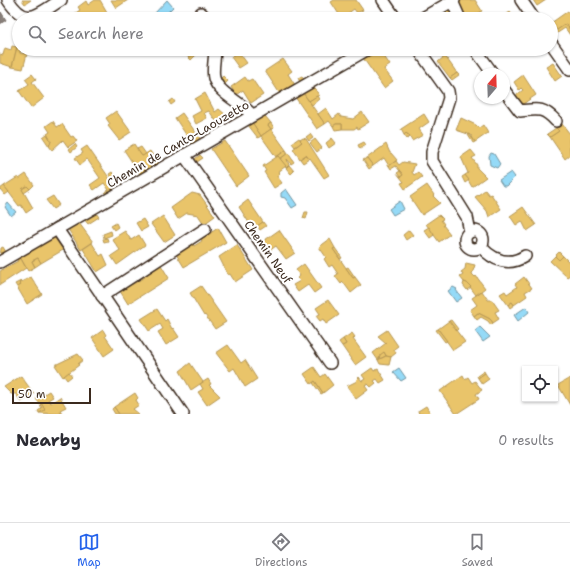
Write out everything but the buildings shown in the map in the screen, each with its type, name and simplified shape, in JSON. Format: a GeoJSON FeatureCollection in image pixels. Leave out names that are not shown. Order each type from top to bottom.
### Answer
{"type":"FeatureCollection","features":[{"type":"Feature","properties":{"kind":"street"},"geometry":{"type":"LineString","coordinates":[[8,0],[15,12]]}},
{"type":"Feature","properties":{"kind":"street"},"geometry":{"type":"LineString","coordinates":[[42,12],[61,0]]}},
{"type":"Feature","properties":{"kind":"street"},"geometry":{"type":"LineString","coordinates":[[383,0],[391,12]]}},
{"type":"Feature","properties":{"kind":"street"},"geometry":{"type":"LineString","coordinates":[[521,0],[529,12]]}},
{"type":"Feature","properties":{"kind":"street"},"geometry":{"type":"LineString","coordinates":[[432,12],[449,1],[456,12]]}},
{"type":"Feature","properties":{"kind":"street"},"geometry":{"type":"LineString","coordinates":[[558,53],[570,70]]}},
{"type":"Feature","properties":{"kind":"street"},"geometry":{"type":"LineString","coordinates":[[215,56],[214,77],[218,86],[230,97],[244,106],[252,116]]}},
{"type":"Feature","properties":{"kind":"street","name":"Chemin de Canto-Laouzetto"},"geometry":{"type":"LineString","coordinates":[[0,262],[356,56]]}},
{"type":"Feature","properties":{"kind":"street"},"geometry":{"type":"LineString","coordinates":[[423,56],[448,91],[449,98],[432,152],[432,161],[467,217],[470,232],[477,231],[482,235],[483,243],[481,247],[490,257],[500,260],[519,260],[525,256]]}},
{"type":"Feature","properties":{"kind":"street"},"geometry":{"type":"LineString","coordinates":[[480,56],[489,68]]}},
{"type":"Feature","properties":{"kind":"street"},"geometry":{"type":"LineString","coordinates":[[510,98],[520,112],[537,109],[547,112],[556,122]]}},
{"type":"Feature","properties":{"kind":"street","name":"Chemin Neuf"},"geometry":{"type":"LineString","coordinates":[[184,155],[330,363]]}},
{"type":"Feature","properties":{"kind":"street"},"geometry":{"type":"LineString","coordinates":[[102,296],[205,228]]}},
{"type":"Feature","properties":{"kind":"street"},"geometry":{"type":"LineString","coordinates":[[57,229],[183,414]]}},
{"type":"Feature","properties":{"kind":"water"},"geometry":{"type":"Polygon","coordinates":[[[167,0],[173,7],[168,12],[156,12],[167,0]]]}},
{"type":"Feature","properties":{"kind":"water"},"geometry":{"type":"Polygon","coordinates":[[[491,153],[494,154],[500,164],[497,168],[490,165],[489,156],[491,153]]]}},
{"type":"Feature","properties":{"kind":"water"},"geometry":{"type":"Polygon","coordinates":[[[511,172],[515,177],[506,186],[503,186],[499,180],[511,172]]]}},
{"type":"Feature","properties":{"kind":"water"},"geometry":{"type":"Polygon","coordinates":[[[286,189],[297,205],[292,208],[285,198],[281,197],[281,193],[286,189]]]}},
{"type":"Feature","properties":{"kind":"water"},"geometry":{"type":"Polygon","coordinates":[[[400,201],[404,209],[393,215],[389,209],[400,201]]]}},
{"type":"Feature","properties":{"kind":"water"},"geometry":{"type":"Polygon","coordinates":[[[8,203],[16,212],[11,216],[5,207],[8,203]]]}},
{"type":"Feature","properties":{"kind":"water"},"geometry":{"type":"Polygon","coordinates":[[[453,287],[457,289],[456,290],[462,298],[456,302],[448,291],[453,287]]]}},
{"type":"Feature","properties":{"kind":"water"},"geometry":{"type":"Polygon","coordinates":[[[526,307],[529,312],[518,321],[514,315],[526,307]]]}},
{"type":"Feature","properties":{"kind":"water"},"geometry":{"type":"Polygon","coordinates":[[[480,327],[490,337],[483,342],[475,331],[480,327]]]}},
{"type":"Feature","properties":{"kind":"water"},"geometry":{"type":"Polygon","coordinates":[[[399,368],[406,378],[401,381],[393,372],[399,368]]]}}]}
